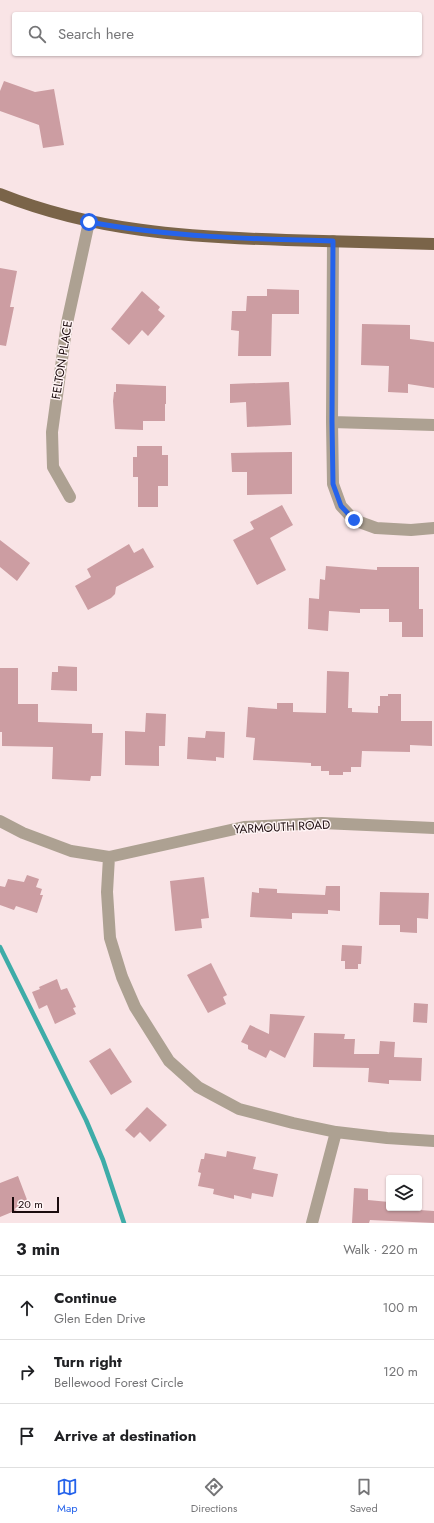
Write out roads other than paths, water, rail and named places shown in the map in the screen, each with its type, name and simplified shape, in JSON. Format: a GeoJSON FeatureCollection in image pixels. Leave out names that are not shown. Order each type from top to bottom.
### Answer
{"type":"FeatureCollection","features":[{"type":"Feature","properties":{"kind":"main road"},"geometry":{"type":"LineString","coordinates":[[0,194],[26,205],[89,222],[162,233],[250,238],[434,244]]}},
{"type":"Feature","properties":{"kind":"street","name":"FELTON PLACE"},"geometry":{"type":"LineString","coordinates":[[70,497],[53,467],[52,432],[67,322],[89,222]]}},
{"type":"Feature","properties":{"kind":"street"},"geometry":{"type":"LineString","coordinates":[[333,241],[333,484],[341,506],[354,520],[376,528],[412,530],[434,528]]}},
{"type":"Feature","properties":{"kind":"street"},"geometry":{"type":"LineString","coordinates":[[332,422],[434,425]]}},
{"type":"Feature","properties":{"kind":"street","name":"YARMOUTH ROAD"},"geometry":{"type":"LineString","coordinates":[[0,821],[23,833],[71,851],[109,857],[244,827],[322,823],[434,828]]}},
{"type":"Feature","properties":{"kind":"street"},"geometry":{"type":"LineString","coordinates":[[109,857],[107,892],[110,938],[122,977],[136,1007],[170,1062],[198,1087],[239,1109],[293,1123],[336,1132],[387,1138],[434,1141]]}},
{"type":"Feature","properties":{"kind":"street"},"geometry":{"type":"LineString","coordinates":[[312,1223],[336,1132]]}},
{"type":"Feature","properties":{"kind":"waterway"},"geometry":{"type":"LineString","coordinates":[[0,947],[86,1120],[103,1160],[124,1223]]}}]}
